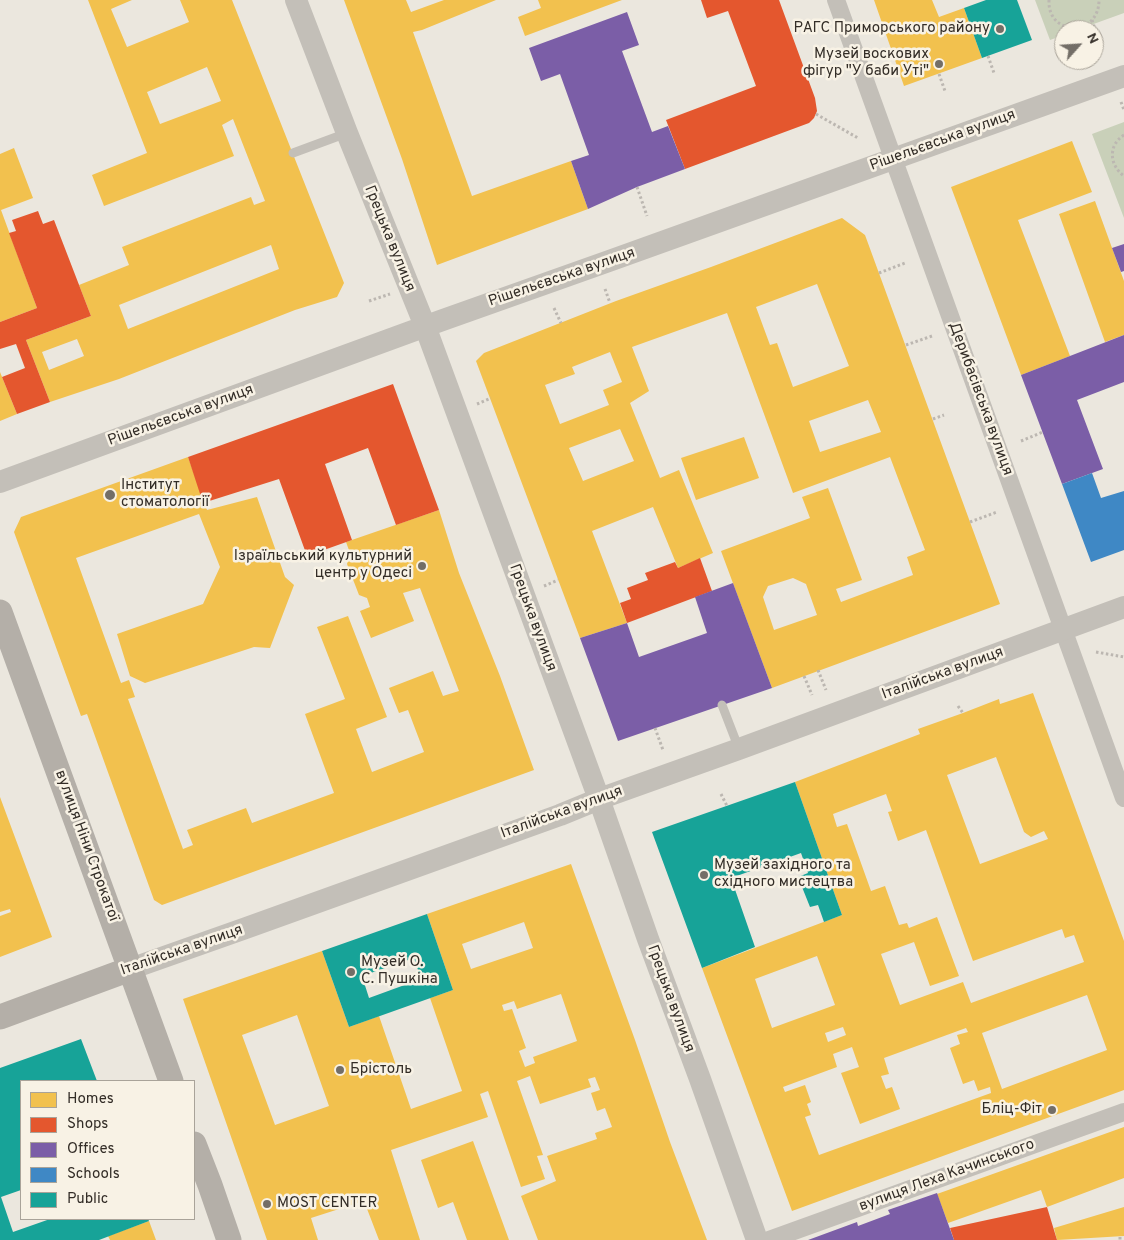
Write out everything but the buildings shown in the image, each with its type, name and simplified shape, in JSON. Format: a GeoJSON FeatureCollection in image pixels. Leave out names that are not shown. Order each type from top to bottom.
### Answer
{"type":"FeatureCollection","features":[{"type":"Feature","properties":{"kind":"main road","name":"вулиця Ніни Строкатої"},"geometry":{"type":"LineString","coordinates":[[0,612],[171,1080]]}},
{"type":"Feature","properties":{"kind":"main road","name":"Італійська вулиця"},"geometry":{"type":"LineString","coordinates":[[0,1017],[130,968]]}},
{"type":"Feature","properties":{"kind":"main road"},"geometry":{"type":"LineString","coordinates":[[195,1148],[229,1240]]}},
{"type":"Feature","properties":{"kind":"street","name":"Грецька вулиця"},"geometry":{"type":"LineString","coordinates":[[296,0],[347,133],[425,326],[599,799],[757,1240]]}},
{"type":"Feature","properties":{"kind":"street","name":"Дерибасівська вулиця"},"geometry":{"type":"LineString","coordinates":[[836,0],[1124,798]]}},
{"type":"Feature","properties":{"kind":"street","name":"Рішельєвська вулиця"},"geometry":{"type":"LineString","coordinates":[[0,482],[425,326],[1124,76]]}},
{"type":"Feature","properties":{"kind":"street","name":"Італійська вулиця"},"geometry":{"type":"LineString","coordinates":[[130,968],[560,815],[599,799],[1124,607]]}},
{"type":"Feature","properties":{"kind":"street","name":"вулиця Леха Качинського"},"geometry":{"type":"LineString","coordinates":[[769,1240],[1124,1112]]}},
{"type":"Feature","properties":{"kind":"lane"},"geometry":{"type":"LineString","coordinates":[[293,153],[347,133]]}},
{"type":"Feature","properties":{"kind":"lane"},"geometry":{"type":"LineString","coordinates":[[722,705],[740,749]]}},
{"type":"Feature","properties":{"kind":"path"},"geometry":{"type":"LineString","coordinates":[[1050,0],[1051,12],[1056,20]]}},
{"type":"Feature","properties":{"kind":"path"},"geometry":{"type":"LineString","coordinates":[[1092,20],[1099,6],[1099,0]]}},
{"type":"Feature","properties":{"kind":"path"},"geometry":{"type":"LineString","coordinates":[[988,56],[994,72]]}},
{"type":"Feature","properties":{"kind":"path"},"geometry":{"type":"LineString","coordinates":[[939,74],[945,90]]}},
{"type":"Feature","properties":{"kind":"path"},"geometry":{"type":"LineString","coordinates":[[1121,102],[1124,110]]}},
{"type":"Feature","properties":{"kind":"path"},"geometry":{"type":"LineString","coordinates":[[816,114],[858,138]]}},
{"type":"Feature","properties":{"kind":"path"},"geometry":{"type":"LineString","coordinates":[[1124,135],[1114,144],[1112,151],[1114,165],[1118,172],[1124,176]]}},
{"type":"Feature","properties":{"kind":"path"},"geometry":{"type":"LineString","coordinates":[[637,187],[647,216]]}},
{"type":"Feature","properties":{"kind":"path"},"geometry":{"type":"LineString","coordinates":[[879,273],[905,263]]}},
{"type":"Feature","properties":{"kind":"path"},"geometry":{"type":"LineString","coordinates":[[604,289],[610,303]]}},
{"type":"Feature","properties":{"kind":"path"},"geometry":{"type":"LineString","coordinates":[[554,308],[561,323]]}},
{"type":"Feature","properties":{"kind":"path"},"geometry":{"type":"LineString","coordinates":[[906,345],[932,336]]}},
{"type":"Feature","properties":{"kind":"path"},"geometry":{"type":"LineString","coordinates":[[476,404],[491,398]]}},
{"type":"Feature","properties":{"kind":"path"},"geometry":{"type":"LineString","coordinates":[[933,419],[944,415]]}},
{"type":"Feature","properties":{"kind":"path"},"geometry":{"type":"LineString","coordinates":[[1021,441],[1043,432]]}},
{"type":"Feature","properties":{"kind":"path"},"geometry":{"type":"LineString","coordinates":[[970,522],[997,512]]}},
{"type":"Feature","properties":{"kind":"path"},"geometry":{"type":"LineString","coordinates":[[543,586],[558,580]]}},
{"type":"Feature","properties":{"kind":"path"},"geometry":{"type":"LineString","coordinates":[[1096,652],[1124,657]]}},
{"type":"Feature","properties":{"kind":"path"},"geometry":{"type":"LineString","coordinates":[[818,670],[826,690]]}},
{"type":"Feature","properties":{"kind":"path"},"geometry":{"type":"LineString","coordinates":[[804,676],[812,695]]}},
{"type":"Feature","properties":{"kind":"path"},"geometry":{"type":"LineString","coordinates":[[958,706],[962,713]]}},
{"type":"Feature","properties":{"kind":"path"},"geometry":{"type":"LineString","coordinates":[[655,728],[663,750]]}},
{"type":"Feature","properties":{"kind":"path"},"geometry":{"type":"LineString","coordinates":[[721,794],[727,806]]}},
{"type":"Feature","properties":{"kind":"green space"},"geometry":{"type":"Polygon","coordinates":[[[1035,0],[1124,0],[1124,13],[1104,20],[1054,20],[1054,39],[1050,40],[1035,0]]]}},
{"type":"Feature","properties":{"kind":"green space"},"geometry":{"type":"Polygon","coordinates":[[[1124,122],[1124,218],[1092,134],[1124,122]]]}},
{"type":"Feature","properties":{"kind":"place","name":"РАГС Приморського району"},"geometry":{"type":"Point","coordinates":[1000,29]}},
{"type":"Feature","properties":{"kind":"place","name":"Музей воскових фігур \"У баби Уті\""},"geometry":{"type":"Point","coordinates":[939,64]}},
{"type":"Feature","properties":{"kind":"place","name":"Інститут стоматології"},"geometry":{"type":"Point","coordinates":[110,495]}},
{"type":"Feature","properties":{"kind":"place","name":"Ізраїльський культурний центр у Одесі"},"geometry":{"type":"Point","coordinates":[422,566]}},
{"type":"Feature","properties":{"kind":"place","name":"Музей західного та східного мистецтва"},"geometry":{"type":"Point","coordinates":[704,875]}},
{"type":"Feature","properties":{"kind":"place","name":"Музей О. С. Пушкіна"},"geometry":{"type":"Point","coordinates":[351,972]}},
{"type":"Feature","properties":{"kind":"place","name":"Брістоль"},"geometry":{"type":"Point","coordinates":[340,1070]}},
{"type":"Feature","properties":{"kind":"place","name":"Бліц-Фіт"},"geometry":{"type":"Point","coordinates":[1052,1110]}},
{"type":"Feature","properties":{"kind":"place","name":"MOST CENTER"},"geometry":{"type":"Point","coordinates":[267,1204]}}]}
